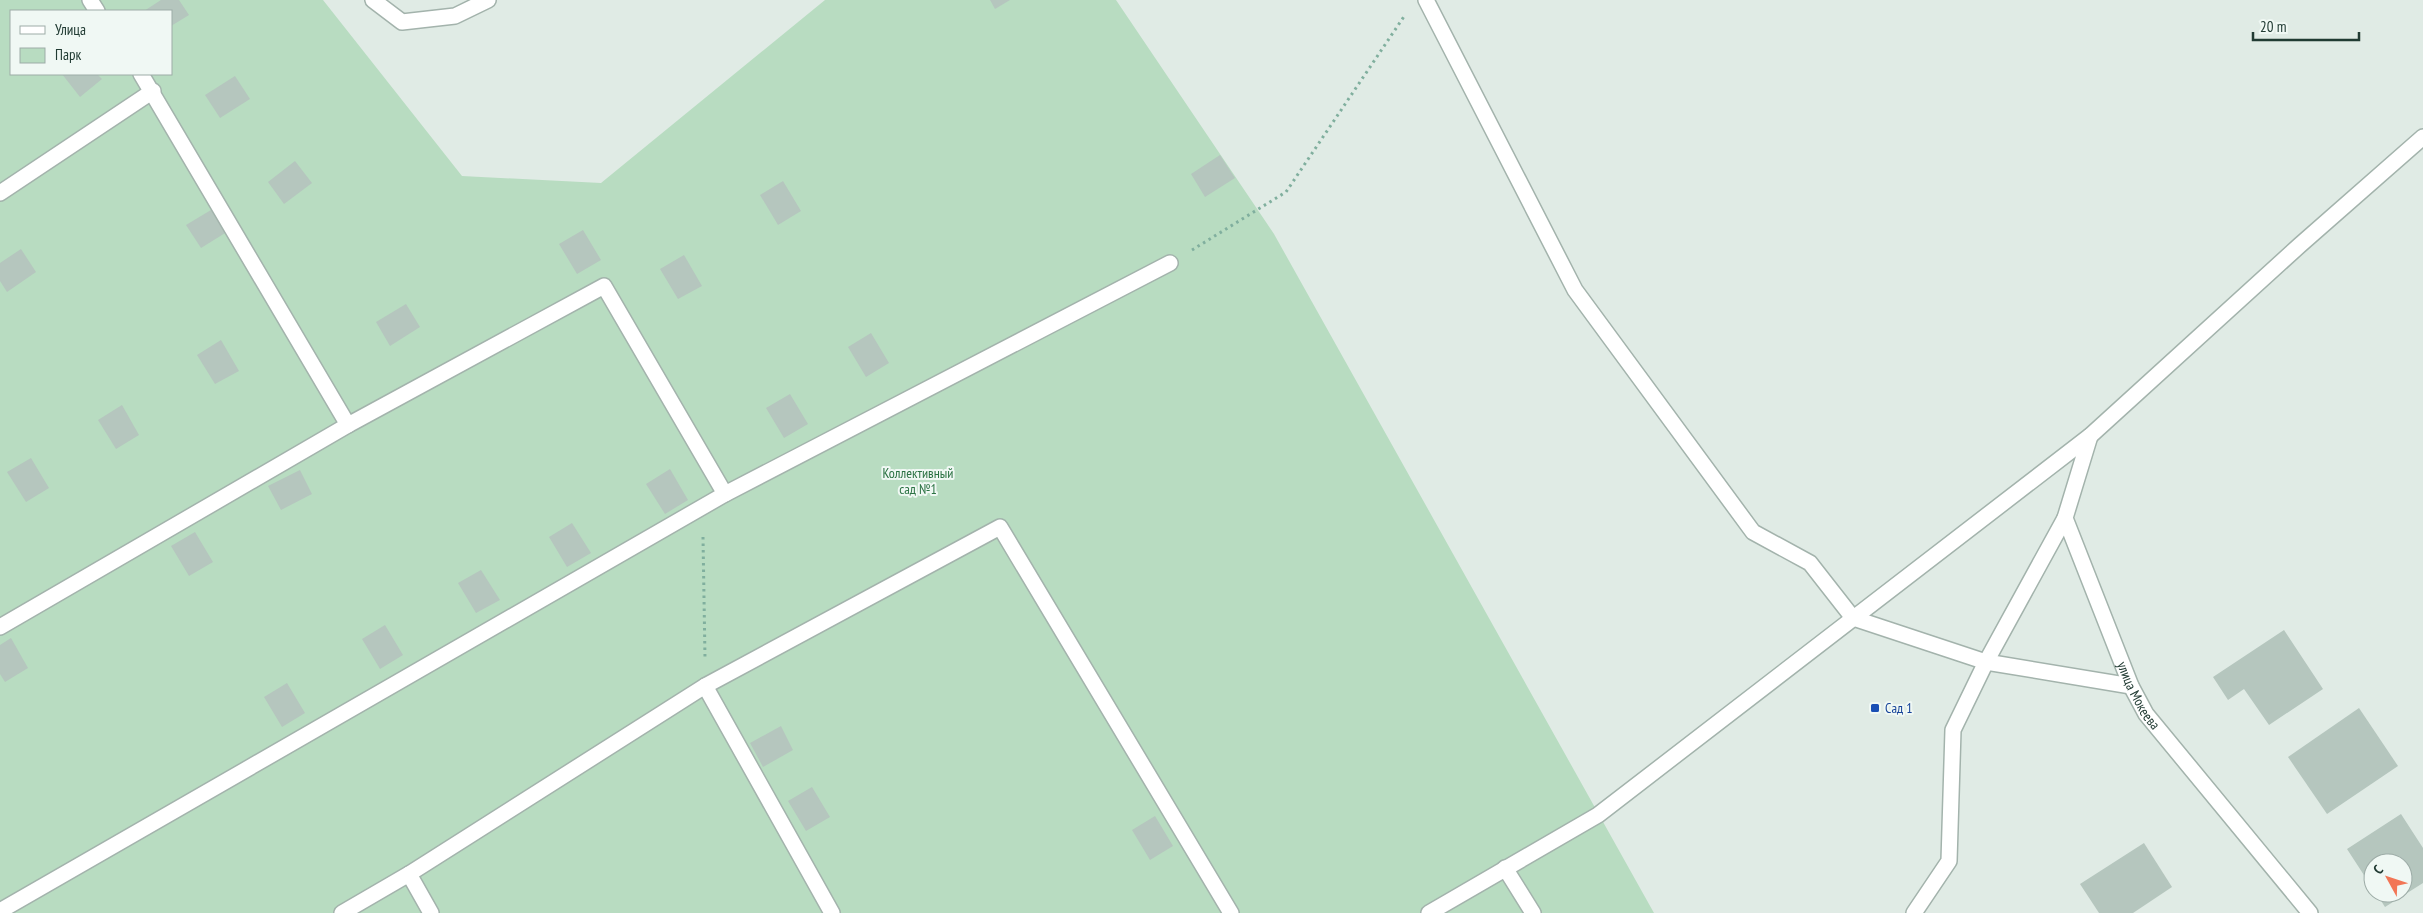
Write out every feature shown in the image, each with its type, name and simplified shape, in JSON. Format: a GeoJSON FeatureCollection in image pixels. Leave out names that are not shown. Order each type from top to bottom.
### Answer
{"type":"FeatureCollection","features":[{"type":"Feature","properties":{"kind":"street"},"geometry":{"type":"LineString","coordinates":[[373,0],[402,22],[456,16],[488,0]]}},
{"type":"Feature","properties":{"kind":"street"},"geometry":{"type":"LineString","coordinates":[[1426,0],[1575,290],[1753,532],[1810,564],[1853,618],[1986,662],[2131,686]]}},
{"type":"Feature","properties":{"kind":"street"},"geometry":{"type":"LineString","coordinates":[[142,75],[153,91],[348,425]]}},
{"type":"Feature","properties":{"kind":"street"},"geometry":{"type":"LineString","coordinates":[[0,193],[153,91]]}},
{"type":"Feature","properties":{"kind":"street"},"geometry":{"type":"LineString","coordinates":[[1429,913],[1598,815],[2090,436],[2300,245],[2423,138]]}},
{"type":"Feature","properties":{"kind":"street"},"geometry":{"type":"LineString","coordinates":[[0,911],[725,494],[1170,263]]}},
{"type":"Feature","properties":{"kind":"street"},"geometry":{"type":"LineString","coordinates":[[0,627],[348,425],[604,286],[725,494]]}},
{"type":"Feature","properties":{"kind":"street"},"geometry":{"type":"LineString","coordinates":[[1914,913],[1949,860],[1953,730],[1986,662],[2064,518],[2090,436]]}},
{"type":"Feature","properties":{"kind":"street","name":"улица Мокеева"},"geometry":{"type":"LineString","coordinates":[[2064,518],[2131,686],[2146,714],[2310,913]]}},
{"type":"Feature","properties":{"kind":"street"},"geometry":{"type":"LineString","coordinates":[[342,913],[409,874],[705,686],[1000,527],[1231,913]]}},
{"type":"Feature","properties":{"kind":"street"},"geometry":{"type":"LineString","coordinates":[[705,686],[832,913]]}},
{"type":"Feature","properties":{"kind":"street"},"geometry":{"type":"LineString","coordinates":[[1505,868],[1533,913]]}},
{"type":"Feature","properties":{"kind":"street"},"geometry":{"type":"LineString","coordinates":[[409,874],[431,913]]}},
{"type":"Feature","properties":{"kind":"path"},"geometry":{"type":"LineString","coordinates":[[1170,263],[1286,192],[1410,8]]}},
{"type":"Feature","properties":{"kind":"path"},"geometry":{"type":"LineString","coordinates":[[702,507],[705,686]]}},
{"type":"Feature","properties":{"kind":"green space","name":"Коллективный сад №1"},"geometry":{"type":"Polygon","coordinates":[[[0,0],[323,0],[462,176],[601,183],[825,0],[1116,0],[1274,234],[1654,913],[0,913],[0,0]]]}},
{"type":"Feature","properties":{"kind":"building"},"geometry":{"type":"Polygon","coordinates":[[[161,0],[179,0],[189,15],[172,25],[172,10],[146,10],[161,0]]]}},
{"type":"Feature","properties":{"kind":"building"},"geometry":{"type":"Polygon","coordinates":[[[990,0],[1010,0],[995,9],[990,0]]]}},
{"type":"Feature","properties":{"kind":"building"},"geometry":{"type":"Polygon","coordinates":[[[63,75],[98,75],[102,79],[80,97],[63,75]]]}},
{"type":"Feature","properties":{"kind":"building"},"geometry":{"type":"Polygon","coordinates":[[[235,76],[250,99],[220,118],[205,95],[235,76]]]}},
{"type":"Feature","properties":{"kind":"building"},"geometry":{"type":"Polygon","coordinates":[[[1220,155],[1235,178],[1205,197],[1191,174],[1220,155]]]}},
{"type":"Feature","properties":{"kind":"building"},"geometry":{"type":"Polygon","coordinates":[[[295,161],[312,183],[284,204],[268,182],[295,161]]]}},
{"type":"Feature","properties":{"kind":"building"},"geometry":{"type":"Polygon","coordinates":[[[783,181],[801,211],[778,225],[760,195],[783,181]]]}},
{"type":"Feature","properties":{"kind":"building"},"geometry":{"type":"Polygon","coordinates":[[[216,207],[230,230],[201,248],[186,225],[216,207]]]}},
{"type":"Feature","properties":{"kind":"building"},"geometry":{"type":"Polygon","coordinates":[[[583,230],[601,260],[577,274],[559,244],[583,230]]]}},
{"type":"Feature","properties":{"kind":"building"},"geometry":{"type":"Polygon","coordinates":[[[21,249],[36,272],[7,292],[0,281],[0,263],[21,249]]]}},
{"type":"Feature","properties":{"kind":"building"},"geometry":{"type":"Polygon","coordinates":[[[684,255],[702,286],[678,299],[660,269],[684,255]]]}},
{"type":"Feature","properties":{"kind":"building"},"geometry":{"type":"Polygon","coordinates":[[[406,304],[420,327],[390,346],[376,322],[406,304]]]}},
{"type":"Feature","properties":{"kind":"building"},"geometry":{"type":"Polygon","coordinates":[[[871,333],[889,363],[866,377],[848,347],[871,333]]]}},
{"type":"Feature","properties":{"kind":"building"},"geometry":{"type":"Polygon","coordinates":[[[221,340],[239,371],[215,384],[197,355],[221,340]]]}},
{"type":"Feature","properties":{"kind":"building"},"geometry":{"type":"Polygon","coordinates":[[[790,394],[808,424],[784,438],[766,408],[790,394]]]}},
{"type":"Feature","properties":{"kind":"building"},"geometry":{"type":"Polygon","coordinates":[[[122,405],[139,435],[116,449],[98,420],[122,405]]]}},
{"type":"Feature","properties":{"kind":"building"},"geometry":{"type":"Polygon","coordinates":[[[31,458],[49,488],[26,502],[7,472],[31,458]]]}},
{"type":"Feature","properties":{"kind":"building"},"geometry":{"type":"Polygon","coordinates":[[[670,469],[688,500],[665,514],[646,484],[670,469]]]}},
{"type":"Feature","properties":{"kind":"building"},"geometry":{"type":"Polygon","coordinates":[[[300,470],[312,494],[281,510],[268,486],[300,470]]]}},
{"type":"Feature","properties":{"kind":"building"},"geometry":{"type":"Polygon","coordinates":[[[572,523],[591,553],[567,567],[549,537],[572,523]]]}},
{"type":"Feature","properties":{"kind":"building"},"geometry":{"type":"Polygon","coordinates":[[[195,532],[213,562],[189,576],[171,546],[195,532]]]}},
{"type":"Feature","properties":{"kind":"building"},"geometry":{"type":"Polygon","coordinates":[[[481,570],[500,600],[476,613],[458,583],[481,570]]]}},
{"type":"Feature","properties":{"kind":"building"},"geometry":{"type":"Polygon","coordinates":[[[385,625],[403,655],[380,669],[362,639],[385,625]]]}},
{"type":"Feature","properties":{"kind":"building"},"geometry":{"type":"Polygon","coordinates":[[[2284,630],[2323,689],[2269,725],[2244,689],[2228,700],[2213,677],[2284,630]]]}},
{"type":"Feature","properties":{"kind":"building"},"geometry":{"type":"Polygon","coordinates":[[[11,638],[28,668],[5,682],[0,674],[0,645],[11,638]]]}},
{"type":"Feature","properties":{"kind":"building"},"geometry":{"type":"Polygon","coordinates":[[[287,683],[305,713],[282,727],[264,697],[287,683]]]}},
{"type":"Feature","properties":{"kind":"building"},"geometry":{"type":"Polygon","coordinates":[[[2359,708],[2398,766],[2327,814],[2288,757],[2359,708]]]}},
{"type":"Feature","properties":{"kind":"building"},"geometry":{"type":"Polygon","coordinates":[[[781,726],[793,750],[763,767],[750,743],[781,726]]]}},
{"type":"Feature","properties":{"kind":"building"},"geometry":{"type":"Polygon","coordinates":[[[812,787],[830,817],[806,831],[788,801],[812,787]]]}},
{"type":"Feature","properties":{"kind":"building"},"geometry":{"type":"Polygon","coordinates":[[[2401,814],[2423,848],[2423,883],[2413,889],[2413,853],[2363,853],[2363,874],[2347,849],[2401,814]]]}},
{"type":"Feature","properties":{"kind":"building"},"geometry":{"type":"Polygon","coordinates":[[[1155,816],[1173,846],[1150,860],[1132,830],[1155,816]]]}},
{"type":"Feature","properties":{"kind":"building"},"geometry":{"type":"Polygon","coordinates":[[[2144,843],[2172,887],[2133,913],[2099,913],[2080,884],[2144,843]]]}},
{"type":"Feature","properties":{"kind":"building"},"geometry":{"type":"Polygon","coordinates":[[[2382,903],[2391,903],[2385,907],[2382,903]]]}},
{"type":"Feature","properties":{"kind":"place","name":"Сад 1"},"geometry":{"type":"Point","coordinates":[1875,708]}}]}
